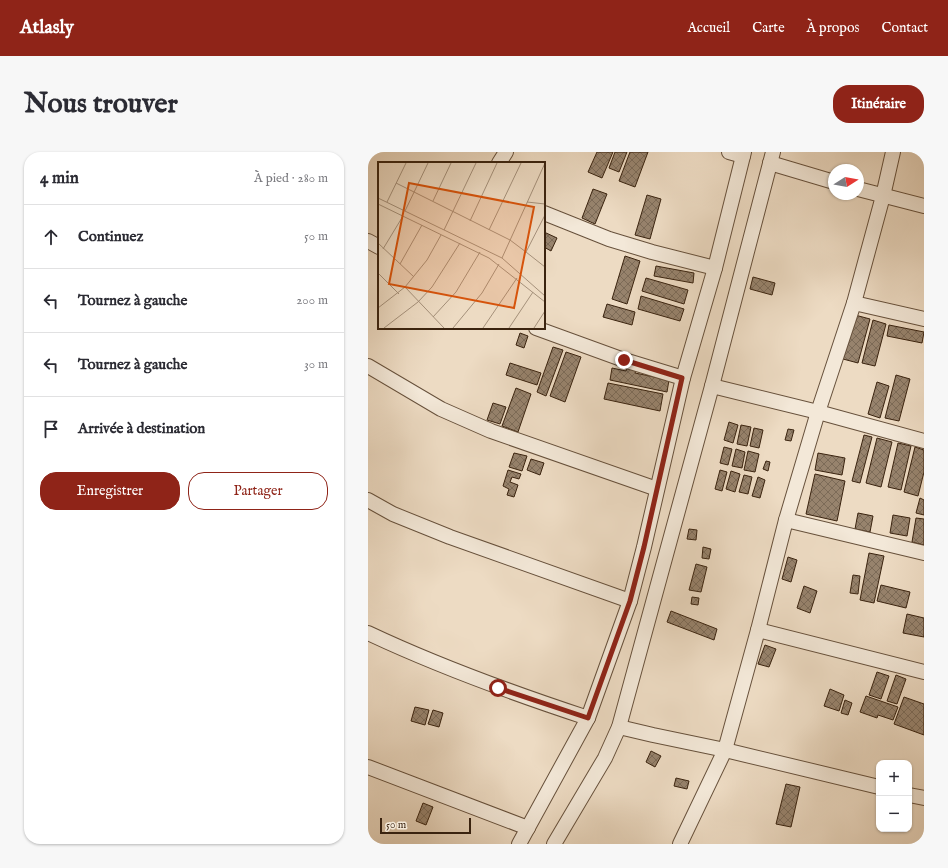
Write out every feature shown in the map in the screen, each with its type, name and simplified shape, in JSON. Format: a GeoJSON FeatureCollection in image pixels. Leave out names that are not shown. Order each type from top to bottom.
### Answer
{"type":"FeatureCollection","features":[{"type":"Feature","properties":{"kind":"street"},"geometry":{"type":"LineString","coordinates":[[500,162],[506,152]]}},
{"type":"Feature","properties":{"kind":"street"},"geometry":{"type":"LineString","coordinates":[[519,844],[588,718],[630,601],[682,378],[715,268],[744,154],[729,152]]}},
{"type":"Feature","properties":{"kind":"street"},"geometry":{"type":"LineString","coordinates":[[680,844],[725,750],[786,520],[818,412],[854,303],[883,196],[893,152]]}},
{"type":"Feature","properties":{"kind":"street"},"geometry":{"type":"LineString","coordinates":[[554,844],[605,758],[619,726],[712,386],[771,157],[828,180]]}},
{"type":"Feature","properties":{"kind":"street"},"geometry":{"type":"LineString","coordinates":[[864,191],[924,206]]}},
{"type":"Feature","properties":{"kind":"street"},"geometry":{"type":"LineString","coordinates":[[545,213],[609,239],[715,268]]}},
{"type":"Feature","properties":{"kind":"street"},"geometry":{"type":"LineString","coordinates":[[368,242],[378,247]]}},
{"type":"Feature","properties":{"kind":"street"},"geometry":{"type":"LineString","coordinates":[[854,303],[924,320]]}},
{"type":"Feature","properties":{"kind":"street"},"geometry":{"type":"LineString","coordinates":[[539,329],[624,360],[682,378]]}},
{"type":"Feature","properties":{"kind":"street"},"geometry":{"type":"LineString","coordinates":[[368,366],[441,410],[491,431],[657,489]]}},
{"type":"Feature","properties":{"kind":"street"},"geometry":{"type":"LineString","coordinates":[[712,386],[818,412],[924,441]]}},
{"type":"Feature","properties":{"kind":"street"},"geometry":{"type":"LineString","coordinates":[[368,500],[393,514],[450,537],[630,601]]}},
{"type":"Feature","properties":{"kind":"street"},"geometry":{"type":"LineString","coordinates":[[786,520],[924,553]]}},
{"type":"Feature","properties":{"kind":"street"},"geometry":{"type":"LineString","coordinates":[[758,630],[924,672]]}},
{"type":"Feature","properties":{"kind":"street"},"geometry":{"type":"LineString","coordinates":[[368,633],[414,654],[498,688],[588,718]]}},
{"type":"Feature","properties":{"kind":"street"},"geometry":{"type":"LineString","coordinates":[[619,726],[652,735],[725,750],[876,787]]}},
{"type":"Feature","properties":{"kind":"street"},"geometry":{"type":"LineString","coordinates":[[368,767],[528,828]]}},
{"type":"Feature","properties":{"kind":"street"},"geometry":{"type":"LineString","coordinates":[[912,796],[924,798]]}},
{"type":"Feature","properties":{"kind":"building"},"geometry":{"type":"Polygon","coordinates":[[[597,152],[613,152],[602,178],[588,172],[597,152]]]}},
{"type":"Feature","properties":{"kind":"building"},"geometry":{"type":"Polygon","coordinates":[[[615,152],[627,152],[619,172],[609,168],[615,152]]]}},
{"type":"Feature","properties":{"kind":"building"},"geometry":{"type":"Polygon","coordinates":[[[630,152],[648,152],[635,187],[619,181],[630,152]]]}},
{"type":"Feature","properties":{"kind":"building"},"geometry":{"type":"Polygon","coordinates":[[[593,189],[607,194],[595,224],[582,218],[593,189]]]}},
{"type":"Feature","properties":{"kind":"building"},"geometry":{"type":"Polygon","coordinates":[[[647,195],[661,199],[650,239],[635,235],[647,195]]]}},
{"type":"Feature","properties":{"kind":"building"},"geometry":{"type":"Polygon","coordinates":[[[545,232],[557,238],[551,251],[545,248],[545,232]]]}},
{"type":"Feature","properties":{"kind":"building"},"geometry":{"type":"Polygon","coordinates":[[[625,256],[640,261],[627,304],[612,299],[625,256]]]}},
{"type":"Feature","properties":{"kind":"building"},"geometry":{"type":"Polygon","coordinates":[[[656,266],[694,273],[693,283],[654,276],[656,266]]]}},
{"type":"Feature","properties":{"kind":"building"},"geometry":{"type":"Polygon","coordinates":[[[753,277],[775,283],[772,295],[750,289],[753,277]]]}},
{"type":"Feature","properties":{"kind":"building"},"geometry":{"type":"Polygon","coordinates":[[[646,278],[688,290],[684,304],[642,291],[646,278]]]}},
{"type":"Feature","properties":{"kind":"building"},"geometry":{"type":"Polygon","coordinates":[[[641,296],[684,309],[680,321],[638,309],[641,296]]]}},
{"type":"Feature","properties":{"kind":"building"},"geometry":{"type":"Polygon","coordinates":[[[607,304],[635,312],[632,325],[603,317],[607,304]]]}},
{"type":"Feature","properties":{"kind":"building"},"geometry":{"type":"Polygon","coordinates":[[[855,315],[870,319],[858,363],[843,359],[855,315]]]}},
{"type":"Feature","properties":{"kind":"building"},"geometry":{"type":"Polygon","coordinates":[[[873,320],[886,324],[875,366],[862,363],[873,320]]]}},
{"type":"Feature","properties":{"kind":"building"},"geometry":{"type":"Polygon","coordinates":[[[889,325],[924,332],[922,343],[887,336],[889,325]]]}},
{"type":"Feature","properties":{"kind":"building"},"geometry":{"type":"Polygon","coordinates":[[[520,333],[528,336],[524,348],[516,345],[520,333]]]}},
{"type":"Feature","properties":{"kind":"building"},"geometry":{"type":"Polygon","coordinates":[[[553,347],[563,350],[546,396],[537,392],[553,347]]]}},
{"type":"Feature","properties":{"kind":"building"},"geometry":{"type":"Polygon","coordinates":[[[566,352],[581,357],[565,402],[550,396],[566,352]]]}},
{"type":"Feature","properties":{"kind":"building"},"geometry":{"type":"Polygon","coordinates":[[[510,363],[541,373],[537,385],[506,375],[510,363]]]}},
{"type":"Feature","properties":{"kind":"building"},"geometry":{"type":"Polygon","coordinates":[[[627,366],[637,368],[635,373],[669,380],[667,392],[610,380],[612,368],[626,371],[627,366]]]}},
{"type":"Feature","properties":{"kind":"building"},"geometry":{"type":"Polygon","coordinates":[[[896,375],[910,379],[899,421],[885,418],[896,375]]]}},
{"type":"Feature","properties":{"kind":"building"},"geometry":{"type":"Polygon","coordinates":[[[877,382],[889,386],[880,418],[868,414],[877,382]]]}},
{"type":"Feature","properties":{"kind":"building"},"geometry":{"type":"Polygon","coordinates":[[[608,383],[663,394],[660,411],[604,399],[608,383]]]}},
{"type":"Feature","properties":{"kind":"building"},"geometry":{"type":"Polygon","coordinates":[[[516,388],[531,394],[518,432],[502,426],[516,388]]]}},
{"type":"Feature","properties":{"kind":"building"},"geometry":{"type":"Polygon","coordinates":[[[493,403],[506,407],[500,424],[487,420],[493,403]]]}},
{"type":"Feature","properties":{"kind":"building"},"geometry":{"type":"Polygon","coordinates":[[[729,422],[738,425],[733,443],[724,440],[729,422]]]}},
{"type":"Feature","properties":{"kind":"building"},"geometry":{"type":"Polygon","coordinates":[[[741,425],[751,427],[747,446],[737,444],[741,425]]]}},
{"type":"Feature","properties":{"kind":"building"},"geometry":{"type":"Polygon","coordinates":[[[754,428],[763,430],[759,448],[750,446],[754,428]]]}},
{"type":"Feature","properties":{"kind":"building"},"geometry":{"type":"Polygon","coordinates":[[[788,429],[794,430],[791,441],[785,440],[788,429]]]}},
{"type":"Feature","properties":{"kind":"building"},"geometry":{"type":"Polygon","coordinates":[[[864,435],[872,437],[860,483],[852,481],[864,435]]]}},
{"type":"Feature","properties":{"kind":"building"},"geometry":{"type":"Polygon","coordinates":[[[877,438],[892,442],[881,487],[866,483],[877,438]]]}},
{"type":"Feature","properties":{"kind":"building"},"geometry":{"type":"Polygon","coordinates":[[[898,443],[911,446],[901,490],[888,487],[898,443]]]}},
{"type":"Feature","properties":{"kind":"building"},"geometry":{"type":"Polygon","coordinates":[[[724,447],[732,449],[728,465],[720,463],[724,447]]]}},
{"type":"Feature","properties":{"kind":"building"},"geometry":{"type":"Polygon","coordinates":[[[915,447],[924,450],[924,472],[918,496],[904,492],[915,447]]]}},
{"type":"Feature","properties":{"kind":"building"},"geometry":{"type":"Polygon","coordinates":[[[736,449],[745,452],[742,468],[732,466],[736,449]]]}},
{"type":"Feature","properties":{"kind":"building"},"geometry":{"type":"Polygon","coordinates":[[[748,451],[759,454],[755,472],[744,470],[748,451]]]}},
{"type":"Feature","properties":{"kind":"building"},"geometry":{"type":"Polygon","coordinates":[[[514,453],[527,456],[522,471],[509,467],[514,453]]]}},
{"type":"Feature","properties":{"kind":"building"},"geometry":{"type":"Polygon","coordinates":[[[818,453],[845,458],[842,475],[815,470],[818,453]]]}},
{"type":"Feature","properties":{"kind":"building"},"geometry":{"type":"Polygon","coordinates":[[[531,459],[544,463],[540,475],[527,470],[531,459]]]}},
{"type":"Feature","properties":{"kind":"building"},"geometry":{"type":"Polygon","coordinates":[[[766,461],[770,462],[768,471],[763,469],[766,461]]]}},
{"type":"Feature","properties":{"kind":"building"},"geometry":{"type":"Polygon","coordinates":[[[508,470],[521,474],[519,479],[512,477],[510,482],[518,485],[514,497],[507,495],[509,489],[503,486],[508,470]]]}},
{"type":"Feature","properties":{"kind":"building"},"geometry":{"type":"Polygon","coordinates":[[[720,470],[727,472],[722,491],[715,489],[720,470]]]}},
{"type":"Feature","properties":{"kind":"building"},"geometry":{"type":"Polygon","coordinates":[[[731,471],[740,474],[735,492],[726,489],[731,471]]]}},
{"type":"Feature","properties":{"kind":"building"},"geometry":{"type":"Polygon","coordinates":[[[815,474],[845,481],[837,521],[806,514],[815,474]]]}},
{"type":"Feature","properties":{"kind":"building"},"geometry":{"type":"Polygon","coordinates":[[[744,475],[752,477],[748,494],[739,492],[744,475]]]}},
{"type":"Feature","properties":{"kind":"building"},"geometry":{"type":"Polygon","coordinates":[[[758,477],[765,480],[760,498],[752,496],[758,477]]]}},
{"type":"Feature","properties":{"kind":"building"},"geometry":{"type":"Polygon","coordinates":[[[920,498],[924,500],[924,515],[916,513],[920,498]]]}},
{"type":"Feature","properties":{"kind":"building"},"geometry":{"type":"Polygon","coordinates":[[[858,513],[873,516],[870,532],[855,529],[858,513]]]}},
{"type":"Feature","properties":{"kind":"building"},"geometry":{"type":"Polygon","coordinates":[[[893,515],[910,518],[907,536],[890,533],[893,515]]]}},
{"type":"Feature","properties":{"kind":"building"},"geometry":{"type":"Polygon","coordinates":[[[916,518],[924,519],[924,545],[912,542],[916,518]]]}},
{"type":"Feature","properties":{"kind":"building"},"geometry":{"type":"Polygon","coordinates":[[[689,529],[697,530],[696,540],[687,539],[689,529]]]}},
{"type":"Feature","properties":{"kind":"building"},"geometry":{"type":"Polygon","coordinates":[[[703,547],[711,549],[709,559],[702,558],[703,547]]]}},
{"type":"Feature","properties":{"kind":"building"},"geometry":{"type":"Polygon","coordinates":[[[869,553],[884,556],[874,603],[860,600],[869,553]]]}},
{"type":"Feature","properties":{"kind":"building"},"geometry":{"type":"Polygon","coordinates":[[[788,557],[797,560],[791,582],[782,579],[788,557]]]}},
{"type":"Feature","properties":{"kind":"building"},"geometry":{"type":"Polygon","coordinates":[[[696,564],[707,567],[701,592],[689,590],[696,564]]]}},
{"type":"Feature","properties":{"kind":"building"},"geometry":{"type":"Polygon","coordinates":[[[853,575],[860,576],[858,594],[850,593],[853,575]]]}},
{"type":"Feature","properties":{"kind":"building"},"geometry":{"type":"Polygon","coordinates":[[[881,585],[910,592],[906,608],[877,601],[881,585]]]}},
{"type":"Feature","properties":{"kind":"building"},"geometry":{"type":"Polygon","coordinates":[[[804,586],[817,591],[810,613],[797,608],[804,586]]]}},
{"type":"Feature","properties":{"kind":"building"},"geometry":{"type":"Polygon","coordinates":[[[692,597],[699,598],[698,605],[691,604],[692,597]]]}},
{"type":"Feature","properties":{"kind":"building"},"geometry":{"type":"Polygon","coordinates":[[[671,611],[717,629],[714,640],[667,622],[671,611]]]}},
{"type":"Feature","properties":{"kind":"building"},"geometry":{"type":"Polygon","coordinates":[[[907,614],[924,618],[924,637],[903,633],[907,614]]]}},
{"type":"Feature","properties":{"kind":"building"},"geometry":{"type":"Polygon","coordinates":[[[765,645],[776,649],[769,667],[758,664],[765,645]]]}},
{"type":"Feature","properties":{"kind":"building"},"geometry":{"type":"Polygon","coordinates":[[[877,672],[889,676],[881,699],[869,695],[877,672]]]}},
{"type":"Feature","properties":{"kind":"building"},"geometry":{"type":"Polygon","coordinates":[[[896,675],[906,679],[897,704],[887,701],[896,675]]]}},
{"type":"Feature","properties":{"kind":"building"},"geometry":{"type":"Polygon","coordinates":[[[830,689],[844,695],[839,711],[824,706],[830,689]]]}},
{"type":"Feature","properties":{"kind":"building"},"geometry":{"type":"Polygon","coordinates":[[[866,696],[898,707],[893,720],[878,715],[877,718],[860,712],[866,696]]]}},
{"type":"Feature","properties":{"kind":"building"},"geometry":{"type":"Polygon","coordinates":[[[904,697],[924,704],[924,735],[894,724],[904,697]]]}},
{"type":"Feature","properties":{"kind":"building"},"geometry":{"type":"Polygon","coordinates":[[[845,700],[852,703],[848,715],[841,713],[845,700]]]}},
{"type":"Feature","properties":{"kind":"building"},"geometry":{"type":"Polygon","coordinates":[[[415,707],[429,710],[425,725],[411,721],[415,707]]]}},
{"type":"Feature","properties":{"kind":"building"},"geometry":{"type":"Polygon","coordinates":[[[433,710],[443,713],[439,727],[428,724],[433,710]]]}},
{"type":"Feature","properties":{"kind":"building"},"geometry":{"type":"Polygon","coordinates":[[[651,751],[661,756],[655,767],[646,762],[651,751]]]}},
{"type":"Feature","properties":{"kind":"building"},"geometry":{"type":"Polygon","coordinates":[[[676,778],[689,781],[687,789],[674,786],[676,778]]]}},
{"type":"Feature","properties":{"kind":"building"},"geometry":{"type":"Polygon","coordinates":[[[786,784],[800,787],[791,827],[776,824],[786,784]]]}},
{"type":"Feature","properties":{"kind":"building"},"geometry":{"type":"Polygon","coordinates":[[[423,803],[433,807],[426,825],[416,821],[423,803]]]}},
{"type":"Feature","properties":{"kind":"route"},"geometry":{"type":"LineString","coordinates":[[498,688],[588,718],[630,601],[644,547],[682,378],[624,360]]}}]}
